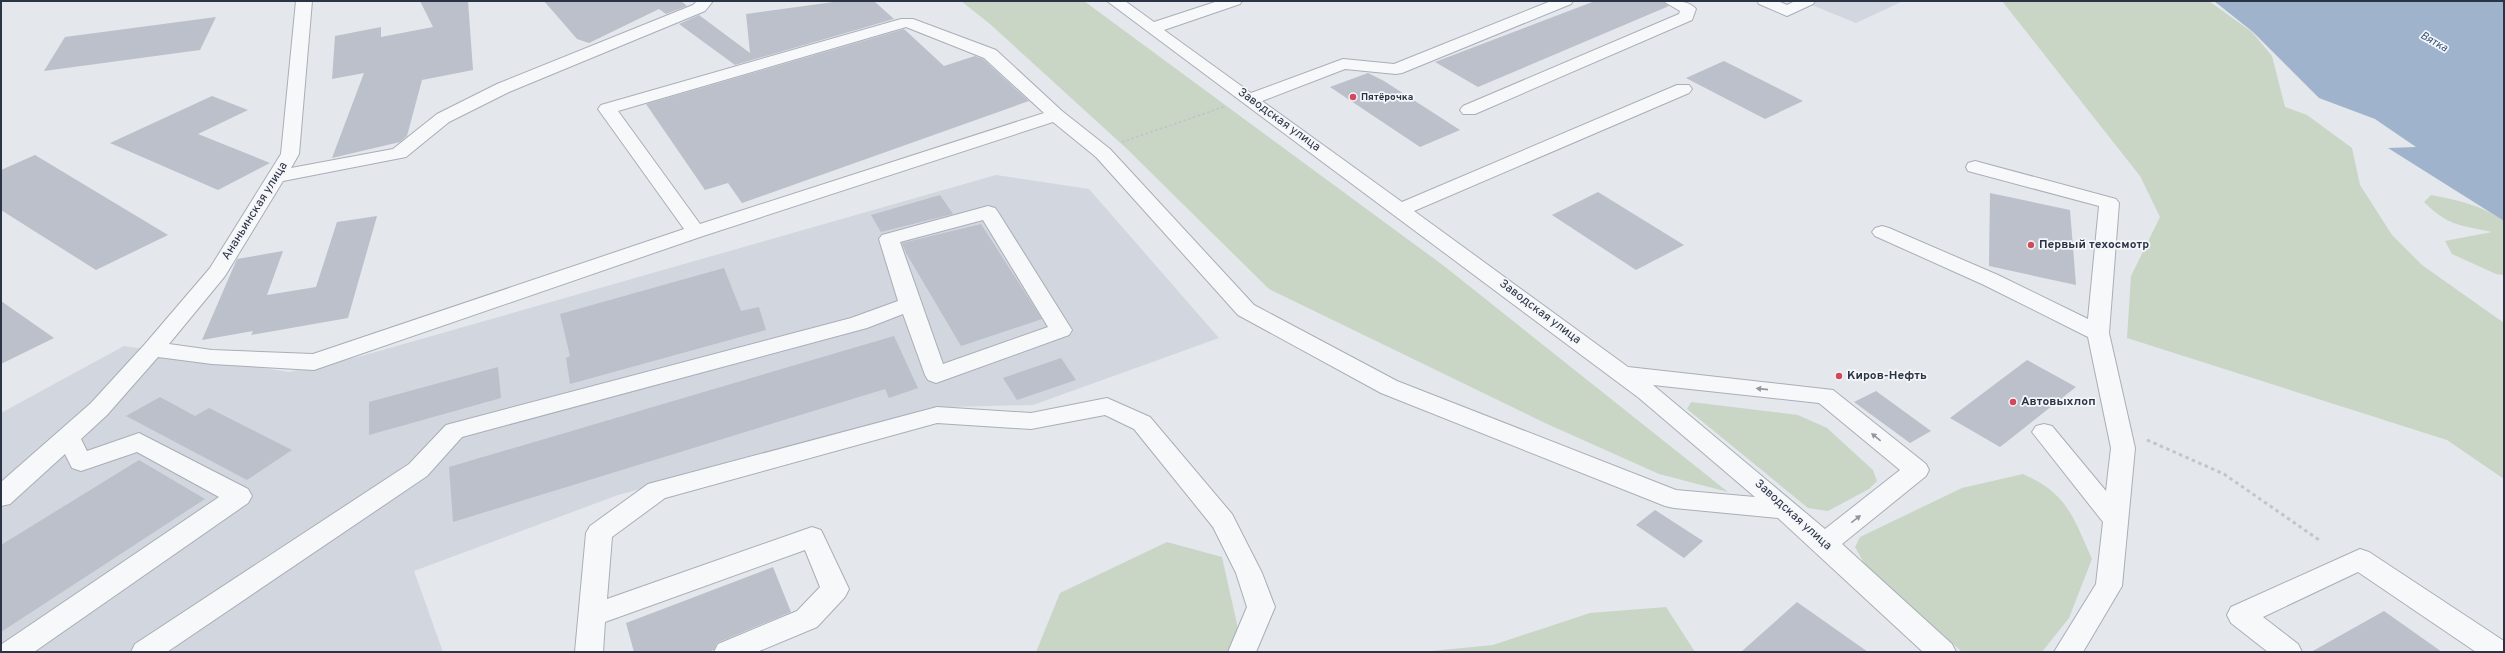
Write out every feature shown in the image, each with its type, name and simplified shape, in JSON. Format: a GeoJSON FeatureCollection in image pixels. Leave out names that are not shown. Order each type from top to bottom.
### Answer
{"type":"FeatureCollection","features":[{"type":"Feature","properties":{"kind":"street","name":"Ананьинская улица"},"geometry":{"type":"LineString","coordinates":[[1,497],[99,409],[154,349],[218,271],[276,177],[290,154],[304,1]]}},
{"type":"Feature","properties":{"kind":"street"},"geometry":{"type":"LineString","coordinates":[[276,177],[399,153],[443,118],[503,88],[699,8],[705,1]]}},
{"type":"Feature","properties":{"kind":"street","name":"Заводская улица"},"geometry":{"type":"LineString","coordinates":[[1115,1],[1622,374],[1730,459],[1825,543],[1942,652]]}},
{"type":"Feature","properties":{"kind":"street"},"geometry":{"type":"LineString","coordinates":[[1153,28],[1234,1]]}},
{"type":"Feature","properties":{"kind":"street"},"geometry":{"type":"LineString","coordinates":[[1469,110],[1686,17],[1688,9],[1671,1]]}},
{"type":"Feature","properties":{"kind":"street"},"geometry":{"type":"LineString","coordinates":[[1765,1],[1787,11],[1807,1]]}},
{"type":"Feature","properties":{"kind":"street"},"geometry":{"type":"LineString","coordinates":[[1250,99],[1343,64],[1396,69],[1554,3]]}},
{"type":"Feature","properties":{"kind":"street"},"geometry":{"type":"LineString","coordinates":[[696,232],[607,109],[907,22],[990,54],[1056,115],[1100,150],[1246,310],[1389,387],[1674,499],[1786,509]]}},
{"type":"Feature","properties":{"kind":"street"},"geometry":{"type":"LineString","coordinates":[[1401,210],[1683,89]]}},
{"type":"Feature","properties":{"kind":"street"},"geometry":{"type":"LineString","coordinates":[[154,349],[212,357],[314,362],[696,232],[1056,115]]}},
{"type":"Feature","properties":{"kind":"street"},"geometry":{"type":"LineString","coordinates":[[1975,167],[2109,204],[2098,333],[2123,448],[2109,586],[2068,652]]}},
{"type":"Feature","properties":{"kind":"street"},"geometry":{"type":"LineString","coordinates":[[988,212],[1061,330],[936,375],[910,304],[889,239],[988,212]]}},
{"type":"Feature","properties":{"kind":"street"},"geometry":{"type":"LineString","coordinates":[[1882,232],[1990,280],[2098,333]]}},
{"type":"Feature","properties":{"kind":"street"},"geometry":{"type":"LineString","coordinates":[[144,652],[418,470],[454,431],[859,323],[910,304]]}},
{"type":"Feature","properties":{"kind":"street"},"geometry":{"type":"LineString","coordinates":[[1622,374],[1826,396],[1917,470],[1825,543]]}},
{"type":"Feature","properties":{"kind":"street"},"geometry":{"type":"LineString","coordinates":[[589,652],[598,533],[657,491],[937,415],[1031,421],[1107,406],[1142,423],[1222,521],[1249,573],[1260,607],[1242,652]]}},
{"type":"Feature","properties":{"kind":"street"},"geometry":{"type":"LineString","coordinates":[[2044,432],[2116,521]]}},
{"type":"Feature","properties":{"kind":"street"},"geometry":{"type":"LineString","coordinates":[[12,652],[239,496],[139,442],[81,462],[68,437]]}},
{"type":"Feature","properties":{"kind":"street"},"geometry":{"type":"LineString","coordinates":[[593,615],[812,537],[834,590],[807,619],[728,652]]}},
{"type":"Feature","properties":{"kind":"street"},"geometry":{"type":"LineString","coordinates":[[2288,652],[2241,615],[2360,559],[2498,652]]}},
{"type":"Feature","properties":{"kind":"path"},"geometry":{"type":"LineString","coordinates":[[1100,150],[1229,105]]}},
{"type":"Feature","properties":{"kind":"path"},"geometry":{"type":"LineString","coordinates":[[2119,428],[2224,474],[2319,540]]}},
{"type":"Feature","properties":{"kind":"shaded area"},"geometry":{"type":"Polygon","coordinates":[[[1802,1],[1903,1],[1856,23],[1802,1]]]}},
{"type":"Feature","properties":{"kind":"shaded area"},"geometry":{"type":"Polygon","coordinates":[[[996,175],[1089,189],[1219,338],[1033,405],[945,407],[618,495],[414,571],[443,652],[1,652],[1,413],[124,346],[289,372],[358,357],[996,175]]]}},
{"type":"Feature","properties":{"kind":"green space"},"geometry":{"type":"Polygon","coordinates":[[[961,1],[1084,1],[1444,266],[1728,492],[1659,474],[1545,423],[1269,289],[1126,148],[990,24],[961,1]]]}},
{"type":"Feature","properties":{"kind":"green space"},"geometry":{"type":"Polygon","coordinates":[[[2002,1],[2209,1],[2252,32],[2272,56],[2285,107],[2307,115],[2352,148],[2360,185],[2392,235],[2422,265],[2504,323],[2504,479],[2447,440],[2127,338],[2131,276],[2160,217],[2140,176],[2002,1]]]}},
{"type":"Feature","properties":{"kind":"green space"},"geometry":{"type":"Polygon","coordinates":[[[2431,195],[2478,207],[2504,221],[2504,275],[2496,274],[2452,254],[2445,241],[2492,232],[2463,226],[2440,216],[2424,202],[2431,195]]]}},
{"type":"Feature","properties":{"kind":"green space"},"geometry":{"type":"Polygon","coordinates":[[[1691,402],[1798,415],[1827,428],[1873,470],[1877,481],[1869,489],[1828,511],[1808,508],[1687,409],[1691,402]]]}},
{"type":"Feature","properties":{"kind":"green space"},"geometry":{"type":"Polygon","coordinates":[[[2023,474],[2050,490],[2060,499],[2074,519],[2092,559],[2069,618],[2042,652],[1962,652],[1865,565],[1855,547],[1860,537],[1962,488],[2023,474]]]}},
{"type":"Feature","properties":{"kind":"green space"},"geometry":{"type":"Polygon","coordinates":[[[1167,542],[1222,557],[1241,642],[1232,652],[1036,652],[1060,593],[1167,542]]]}},
{"type":"Feature","properties":{"kind":"green space"},"geometry":{"type":"Polygon","coordinates":[[[1666,607],[1695,652],[1421,652],[1493,645],[1590,613],[1666,607]]]}},
{"type":"Feature","properties":{"kind":"water","name":"Вятка"},"geometry":{"type":"Polygon","coordinates":[[[2214,1],[2504,1],[2504,221],[2388,148],[2416,147],[2375,119],[2319,98],[2253,32],[2214,1]]]}},
{"type":"Feature","properties":{"kind":"building"},"geometry":{"type":"Polygon","coordinates":[[[420,1],[468,1],[473,70],[422,80],[407,136],[400,142],[332,158],[364,73],[332,79],[335,36],[381,27],[381,37],[433,27],[420,1]]]}},
{"type":"Feature","properties":{"kind":"building"},"geometry":{"type":"Polygon","coordinates":[[[544,1],[681,1],[687,6],[666,14],[659,9],[589,43],[577,39],[544,1]]]}},
{"type":"Feature","properties":{"kind":"building"},"geometry":{"type":"Polygon","coordinates":[[[841,1],[874,1],[894,19],[735,65],[679,24],[699,15],[750,53],[746,14],[841,1]]]}},
{"type":"Feature","properties":{"kind":"building"},"geometry":{"type":"Polygon","coordinates":[[[1595,1],[1662,1],[1669,6],[1478,87],[1435,62],[1595,1]]]}},
{"type":"Feature","properties":{"kind":"building"},"geometry":{"type":"Polygon","coordinates":[[[216,17],[200,50],[44,71],[65,37],[216,17]]]}},
{"type":"Feature","properties":{"kind":"building"},"geometry":{"type":"Polygon","coordinates":[[[904,29],[944,66],[975,56],[983,59],[1029,101],[742,203],[728,183],[705,190],[646,104],[904,29]]]}},
{"type":"Feature","properties":{"kind":"building"},"geometry":{"type":"Polygon","coordinates":[[[1724,61],[1803,101],[1765,119],[1686,78],[1724,61]]]}},
{"type":"Feature","properties":{"kind":"building"},"geometry":{"type":"Polygon","coordinates":[[[1368,73],[1384,81],[1460,130],[1420,147],[1330,87],[1368,73]]]}},
{"type":"Feature","properties":{"kind":"building"},"geometry":{"type":"Polygon","coordinates":[[[212,96],[248,110],[198,134],[270,163],[218,190],[110,143],[212,96]]]}},
{"type":"Feature","properties":{"kind":"building"},"geometry":{"type":"Polygon","coordinates":[[[35,155],[168,235],[96,270],[1,210],[1,170],[35,155]]]}},
{"type":"Feature","properties":{"kind":"building"},"geometry":{"type":"Polygon","coordinates":[[[1598,192],[1684,245],[1636,270],[1552,215],[1598,192]]]}},
{"type":"Feature","properties":{"kind":"building","name":"Первый техосмотр"},"geometry":{"type":"Polygon","coordinates":[[[1990,193],[2070,210],[2076,285],[1989,266],[1990,193]]]}},
{"type":"Feature","properties":{"kind":"building"},"geometry":{"type":"Polygon","coordinates":[[[940,195],[953,214],[881,232],[871,215],[940,195]]]}},
{"type":"Feature","properties":{"kind":"building"},"geometry":{"type":"Polygon","coordinates":[[[377,216],[348,318],[251,335],[253,331],[202,340],[237,259],[283,251],[267,295],[316,287],[337,222],[377,216]]]}},
{"type":"Feature","properties":{"kind":"building"},"geometry":{"type":"Polygon","coordinates":[[[981,224],[1042,319],[961,346],[906,253],[902,243],[981,224]]]}},
{"type":"Feature","properties":{"kind":"building"},"geometry":{"type":"Polygon","coordinates":[[[724,268],[741,311],[759,307],[766,330],[570,384],[566,358],[570,356],[560,314],[724,268]]]}},
{"type":"Feature","properties":{"kind":"building"},"geometry":{"type":"Polygon","coordinates":[[[1,301],[54,338],[1,364],[1,301]]]}},
{"type":"Feature","properties":{"kind":"building"},"geometry":{"type":"Polygon","coordinates":[[[894,336],[918,388],[889,398],[885,389],[453,522],[449,467],[894,336]]]}},
{"type":"Feature","properties":{"kind":"building"},"geometry":{"type":"Polygon","coordinates":[[[1061,358],[1076,380],[1017,400],[1003,378],[1061,358]]]}},
{"type":"Feature","properties":{"kind":"building","name":"Автовыхлоп"},"geometry":{"type":"Polygon","coordinates":[[[2027,360],[2076,387],[2000,447],[1950,418],[2027,360]]]}},
{"type":"Feature","properties":{"kind":"building"},"geometry":{"type":"Polygon","coordinates":[[[498,367],[501,398],[369,435],[369,402],[498,367]]]}},
{"type":"Feature","properties":{"kind":"building"},"geometry":{"type":"Polygon","coordinates":[[[1876,391],[1931,431],[1910,443],[1854,402],[1876,391]]]}},
{"type":"Feature","properties":{"kind":"building"},"geometry":{"type":"Polygon","coordinates":[[[160,397],[195,416],[209,408],[292,450],[247,480],[126,416],[160,397]]]}},
{"type":"Feature","properties":{"kind":"building"},"geometry":{"type":"Polygon","coordinates":[[[139,460],[205,499],[1,632],[1,545],[139,460]]]}},
{"type":"Feature","properties":{"kind":"building"},"geometry":{"type":"Polygon","coordinates":[[[1655,510],[1703,541],[1684,558],[1636,525],[1655,510]]]}},
{"type":"Feature","properties":{"kind":"building"},"geometry":{"type":"Polygon","coordinates":[[[773,567],[791,612],[717,643],[714,650],[708,652],[634,652],[626,623],[773,567]]]}},
{"type":"Feature","properties":{"kind":"building"},"geometry":{"type":"Polygon","coordinates":[[[1797,602],[1868,652],[1741,652],[1797,602]]]}},
{"type":"Feature","properties":{"kind":"building"},"geometry":{"type":"Polygon","coordinates":[[[2384,611],[2442,652],[2311,652],[2384,611]]]}},
{"type":"Feature","properties":{"kind":"place","name":"Пятёрочка"},"geometry":{"type":"Point","coordinates":[1353,97]}},
{"type":"Feature","properties":{"kind":"place","name":"Первый техосмотр"},"geometry":{"type":"Point","coordinates":[2031,245]}},
{"type":"Feature","properties":{"kind":"place","name":"Киров-Нефть"},"geometry":{"type":"Point","coordinates":[1839,376]}},
{"type":"Feature","properties":{"kind":"place","name":"Автовыхлоп"},"geometry":{"type":"Point","coordinates":[2013,402]}}]}
